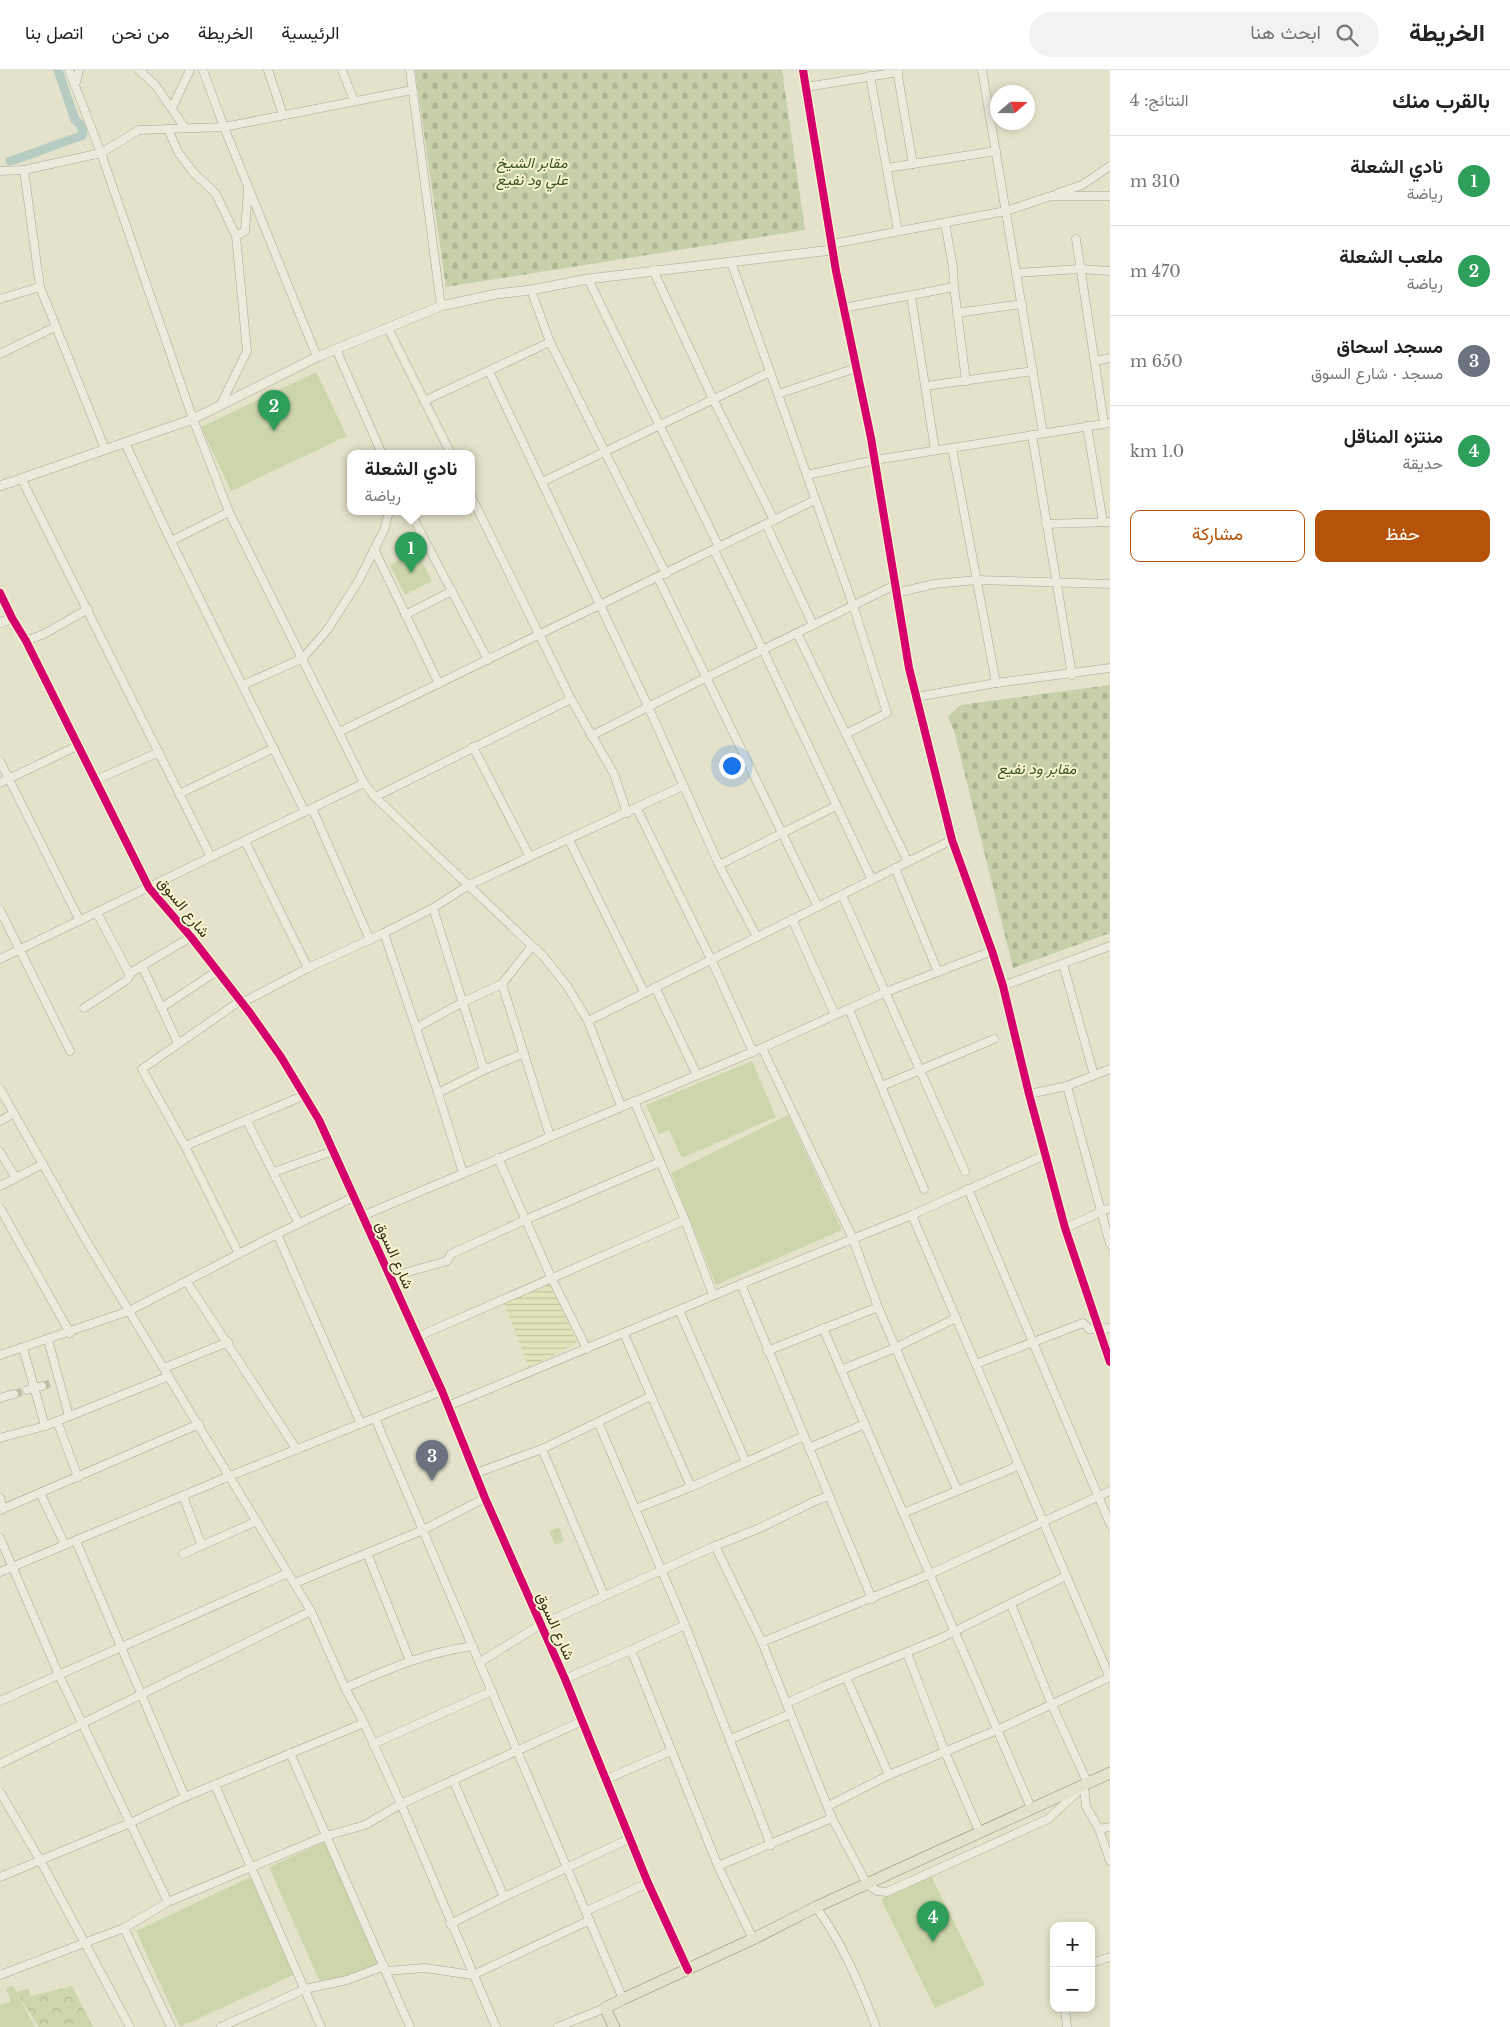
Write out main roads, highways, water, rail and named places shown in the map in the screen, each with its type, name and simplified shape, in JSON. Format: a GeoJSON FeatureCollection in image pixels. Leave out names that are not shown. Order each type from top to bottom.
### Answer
{"type":"FeatureCollection","features":[{"type":"Feature","properties":{"kind":"main road"},"geometry":{"type":"LineString","coordinates":[[614,2027],[605,2008],[753,1939],[816,1907],[1110,1773]]}},
{"type":"Feature","properties":{"kind":"waterway"},"geometry":{"type":"LineString","coordinates":[[10,161],[82,136],[82,129],[75,120],[58,70]]}},
{"type":"Feature","properties":{"kind":"tunnel"},"geometry":{"type":"LineString","coordinates":[[42,1386],[51,1383]]}},
{"type":"Feature","properties":{"kind":"tunnel"},"geometry":{"type":"LineString","coordinates":[[14,1394],[27,1390]]}},
{"type":"Feature","properties":{"kind":"place","name":"ملعب الشعلة"},"geometry":{"type":"Point","coordinates":[274,431]}},
{"type":"Feature","properties":{"kind":"place","name":"نادي الشعلة"},"geometry":{"type":"Point","coordinates":[411,573]}},
{"type":"Feature","properties":{"kind":"place","name":"مسجد اسحاق"},"geometry":{"type":"Point","coordinates":[432,1481]}},
{"type":"Feature","properties":{"kind":"place","name":"منتزه المناقل"},"geometry":{"type":"Point","coordinates":[933,1942]}},
{"type":"Feature","properties":{"kind":"park label","name":"مقابر الشيخ علي ود نفيع"},"geometry":{"type":"Point","coordinates":[532,170]}},
{"type":"Feature","properties":{"kind":"park label","name":"مقابر ود نفيع"},"geometry":{"type":"Point","coordinates":[1037,768]}}]}
